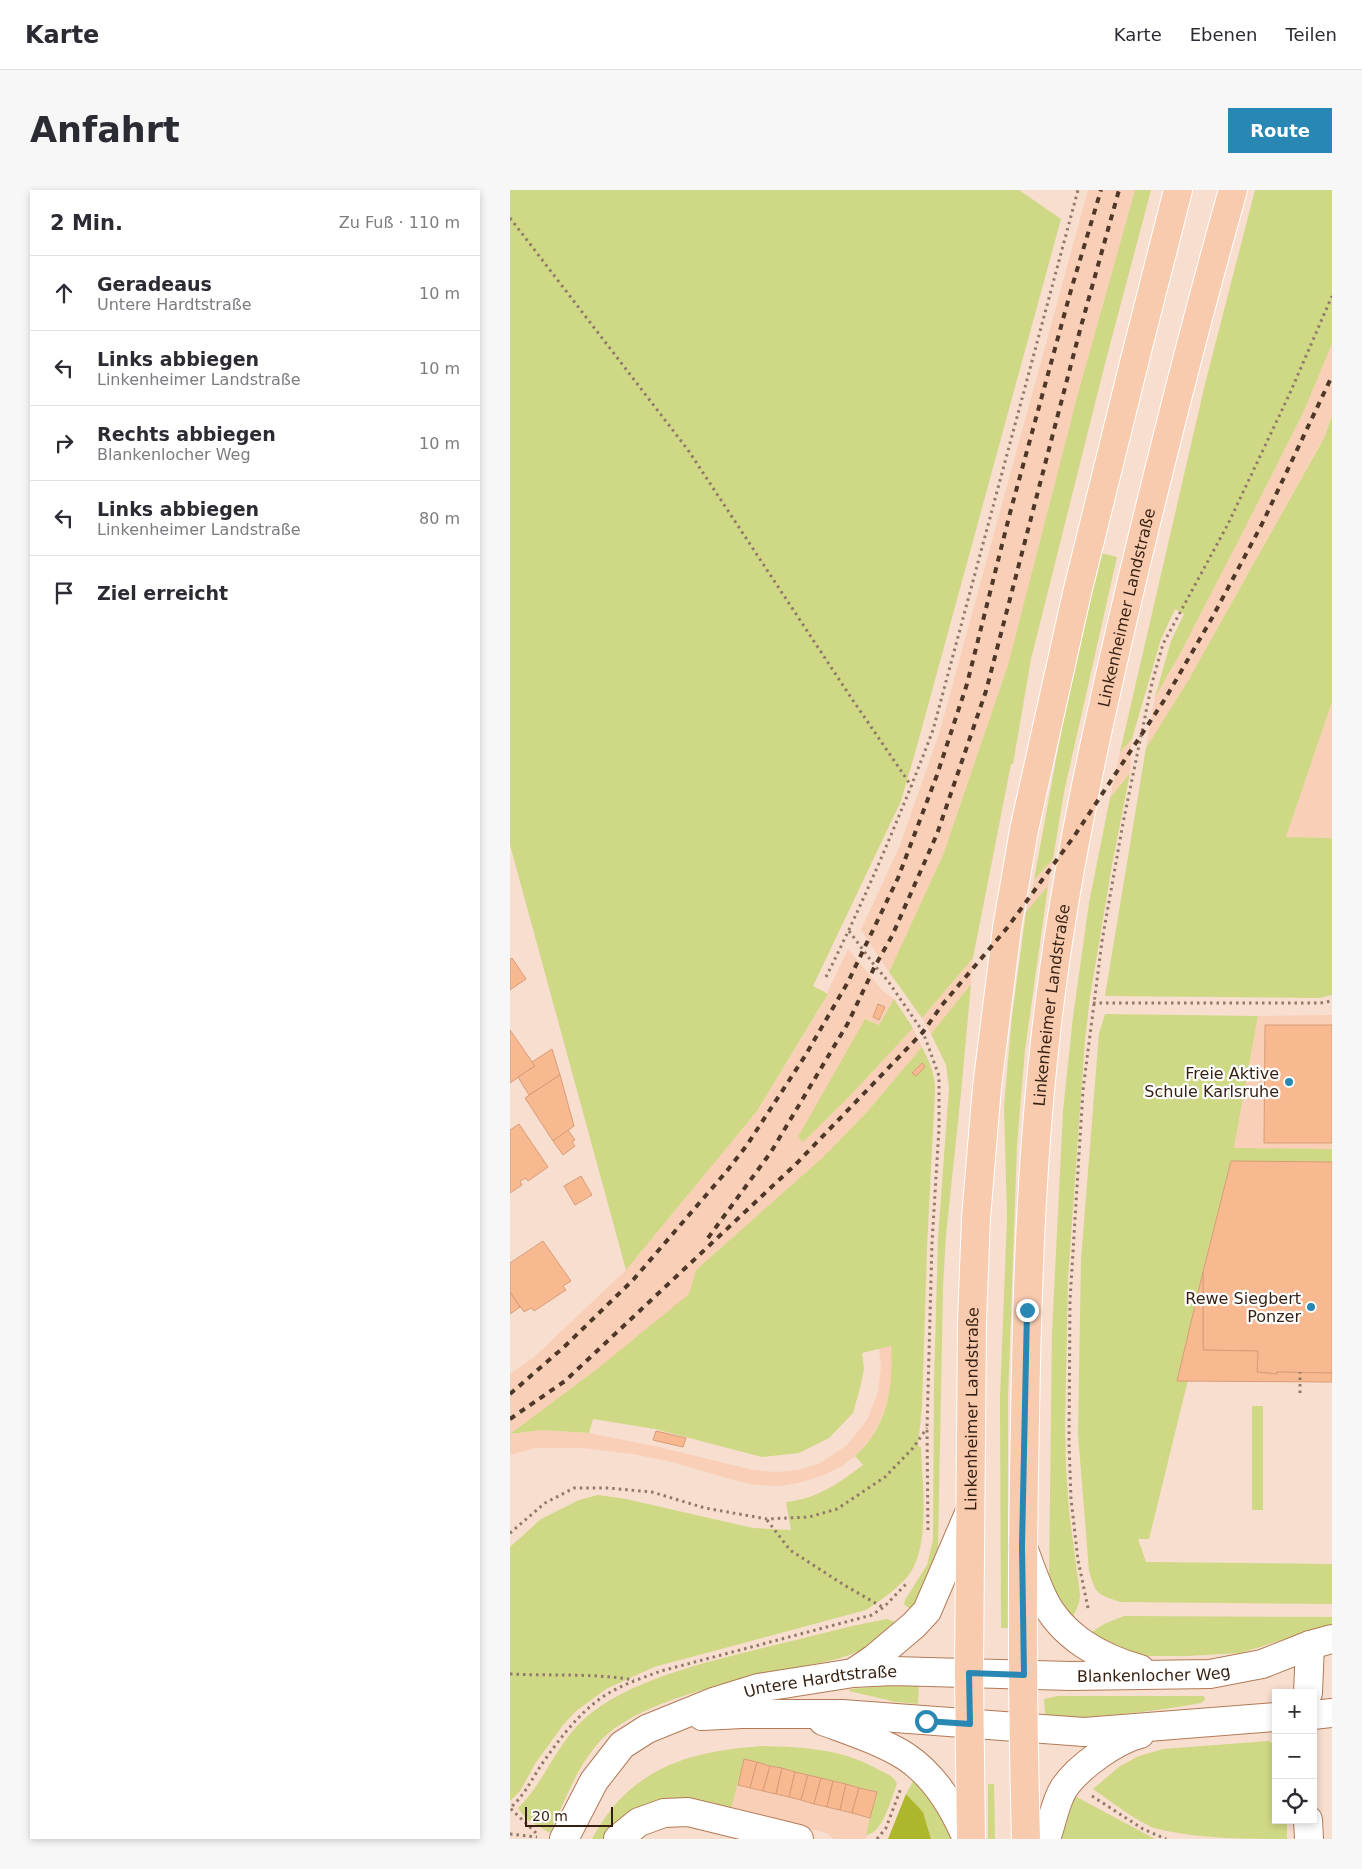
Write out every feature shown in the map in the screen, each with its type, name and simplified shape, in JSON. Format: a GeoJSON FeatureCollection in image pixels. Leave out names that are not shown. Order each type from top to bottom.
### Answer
{"type":"FeatureCollection","features":[{"type":"Feature","properties":{"kind":"main road","name":"Linkenheimer Landstraße"},"geometry":{"type":"LineString","coordinates":[[972,1839],[969,1673],[972,1321],[979,1172],[987,1087],[1007,928],[1024,830],[1080,583],[1178,190]]}},
{"type":"Feature","properties":{"kind":"main road","name":"Linkenheimer Landstraße"},"geometry":{"type":"LineString","coordinates":[[1026,1839],[1022,1546],[1027,1310],[1035,1142],[1045,1040],[1075,835],[1108,682],[1200,305],[1233,190]]}},
{"type":"Feature","properties":{"kind":"street"},"geometry":{"type":"LineString","coordinates":[[853,1673],[897,1640],[927,1610],[970,1511]]}},
{"type":"Feature","properties":{"kind":"street"},"geometry":{"type":"LineString","coordinates":[[1022,1546],[1043,1598],[1053,1615],[1068,1632],[1084,1645],[1120,1663],[1171,1676]]}},
{"type":"Feature","properties":{"kind":"street"},"geometry":{"type":"LineString","coordinates":[[1309,1689],[1321,1642]]}},
{"type":"Feature","properties":{"kind":"street","name":"Blankenlocher Weg"},"geometry":{"type":"LineString","coordinates":[[969,1673],[1171,1676],[1226,1672],[1262,1664],[1321,1642]]}},
{"type":"Feature","properties":{"kind":"street","name":"Untere Hardtstraße"},"geometry":{"type":"LineString","coordinates":[[564,1839],[594,1781],[622,1745],[647,1729],[716,1701],[758,1688],[853,1673],[893,1671],[969,1673]]}},
{"type":"Feature","properties":{"kind":"street"},"geometry":{"type":"LineString","coordinates":[[1317,1714],[1332,1713]]}},
{"type":"Feature","properties":{"kind":"street","name":"Untere Hardtstraße"},"geometry":{"type":"LineString","coordinates":[[678,1717],[742,1714],[842,1714],[970,1724]]}},
{"type":"Feature","properties":{"kind":"street"},"geometry":{"type":"LineString","coordinates":[[800,1714],[877,1743],[904,1756],[915,1764],[932,1780],[953,1810],[968,1839]]}},
{"type":"Feature","properties":{"kind":"street"},"geometry":{"type":"LineString","coordinates":[[970,1724],[1084,1732],[1272,1718]]}},
{"type":"Feature","properties":{"kind":"street"},"geometry":{"type":"LineString","coordinates":[[1046,1839],[1061,1794],[1080,1771],[1130,1736],[1164,1727]]}},
{"type":"Feature","properties":{"kind":"street"},"geometry":{"type":"LineString","coordinates":[[618,1839],[639,1822],[664,1813],[688,1812],[799,1839]]}},
{"type":"Feature","properties":{"kind":"street"},"geometry":{"type":"LineString","coordinates":[[1308,1824],[1309,1839]]}},
{"type":"Feature","properties":{"kind":"path"},"geometry":{"type":"LineString","coordinates":[[826,978],[849,931],[912,787],[933,730],[1078,190]]}},
{"type":"Feature","properties":{"kind":"path"},"geometry":{"type":"LineString","coordinates":[[510,218],[688,450],[912,787]]}},
{"type":"Feature","properties":{"kind":"path"},"geometry":{"type":"LineString","coordinates":[[1068,1632],[1082,1622],[1088,1608],[1078,1560],[1071,1499],[1068,1443],[1070,1300],[1083,1090],[1102,941],[1123,823],[1163,644],[1228,524],[1290,393],[1332,296]]}},
{"type":"Feature","properties":{"kind":"path"},"geometry":{"type":"LineString","coordinates":[[849,931],[888,981],[923,1032],[938,1076],[939,1128],[932,1243],[927,1428],[927,1539]]}},
{"type":"Feature","properties":{"kind":"path"},"geometry":{"type":"LineString","coordinates":[[1094,1003],[1320,1003],[1332,1001]]}},
{"type":"Feature","properties":{"kind":"path"},"geometry":{"type":"LineString","coordinates":[[1300,1372],[1300,1393]]}},
{"type":"Feature","properties":{"kind":"path"},"geometry":{"type":"LineString","coordinates":[[510,1533],[545,1503],[574,1488],[608,1488],[652,1492],[705,1508],[767,1519],[809,1518],[837,1509],[886,1477],[913,1448],[927,1428]]}},
{"type":"Feature","properties":{"kind":"path"},"geometry":{"type":"LineString","coordinates":[[767,1519],[790,1550],[884,1608],[908,1582]]}},
{"type":"Feature","properties":{"kind":"path"},"geometry":{"type":"LineString","coordinates":[[510,1674],[545,1676],[590,1675],[635,1680]]}},
{"type":"Feature","properties":{"kind":"path"},"geometry":{"type":"LineString","coordinates":[[877,1839],[886,1828],[904,1778],[915,1764]]}},
{"type":"Feature","properties":{"kind":"path"},"geometry":{"type":"LineString","coordinates":[[1070,1781],[1143,1829],[1166,1839]]}},
{"type":"Feature","properties":{"kind":"path"},"geometry":{"type":"LineString","coordinates":[[510,1808],[541,1838],[510,1834]]}},
{"type":"Feature","properties":{"kind":"shaded area"},"geometry":{"type":"Polygon","coordinates":[[[1088,190],[1135,190],[1077,397],[1008,665],[943,855],[889,972],[861,930],[900,845],[939,734],[1088,190]]]}},
{"type":"Feature","properties":{"kind":"shaded area"},"geometry":{"type":"Polygon","coordinates":[[[1332,344],[1332,416],[1324,437],[1189,679],[1146,748],[1155,697],[1181,652],[1303,413],[1332,344]]]}},
{"type":"Feature","properties":{"kind":"shaded area"},"geometry":{"type":"Polygon","coordinates":[[[1332,702],[1332,838],[1286,837],[1332,702]]]}},
{"type":"Feature","properties":{"kind":"shaded area"},"geometry":{"type":"Polygon","coordinates":[[[1132,739],[1130,773],[1110,798],[1120,752],[1132,739]]]}},
{"type":"Feature","properties":{"kind":"shaded area"},"geometry":{"type":"Polygon","coordinates":[[[1053,859],[1048,886],[1026,912],[1034,880],[1053,859]]]}},
{"type":"Feature","properties":{"kind":"shaded area"},"geometry":{"type":"Polygon","coordinates":[[[848,949],[883,991],[894,999],[879,1025],[866,1019],[847,1099],[913,1028],[922,1047],[865,1114],[822,1158],[697,1269],[891,1346],[893,1373],[889,1397],[881,1419],[871,1438],[855,1456],[842,1466],[824,1475],[799,1483],[779,1486],[756,1485],[668,1461],[584,1448],[536,1448],[510,1455],[510,1374],[533,1358],[626,1270],[757,1111],[819,1010],[848,949]],[[879,1349],[597,1369],[511,1434],[542,1430],[589,1433],[659,1447],[753,1470],[776,1472],[799,1470],[820,1463],[846,1446],[867,1420],[878,1392],[881,1366],[879,1349]]]}},
{"type":"Feature","properties":{"kind":"shaded area"},"geometry":{"type":"Polygon","coordinates":[[[973,958],[971,984],[931,1034],[922,1018],[973,958]]]}},
{"type":"Feature","properties":{"kind":"shaded area","name":"Freie Aktive Schule Karlsruhe"},"geometry":{"type":"Polygon","coordinates":[[[1332,1015],[1332,1149],[1234,1149],[1258,1016],[1332,1015]]]}},
{"type":"Feature","properties":{"kind":"shaded area"},"geometry":{"type":"Polygon","coordinates":[[[744,1759],[877,1792],[866,1839],[834,1839],[826,1833],[731,1809],[744,1759]]]}},
{"type":"Feature","properties":{"kind":"green space"},"geometry":{"type":"Polygon","coordinates":[[[510,190],[1019,190],[1061,219],[901,801],[813,986],[828,994],[757,1111],[626,1270],[510,845],[510,190]]]}},
{"type":"Feature","properties":{"kind":"green space"},"geometry":{"type":"Polygon","coordinates":[[[1135,190],[1151,190],[1031,659],[1013,764],[1011,764],[973,958],[922,1018],[889,972],[943,855],[1008,665],[1077,397],[1135,190]]]}},
{"type":"Feature","properties":{"kind":"green space"},"geometry":{"type":"Polygon","coordinates":[[[1255,190],[1332,190],[1332,344],[1303,413],[1181,652],[1155,697],[1171,641],[1184,614],[1175,609],[1161,639],[1132,739],[1120,752],[1205,384],[1255,190]]]}},
{"type":"Feature","properties":{"kind":"green space"},"geometry":{"type":"Polygon","coordinates":[[[1332,416],[1332,702],[1286,837],[1332,838],[1332,995],[1320,998],[1105,996],[1146,748],[1189,679],[1324,438],[1332,416]]]}},
{"type":"Feature","properties":{"kind":"green space"},"geometry":{"type":"Polygon","coordinates":[[[1101,553],[1117,557],[1064,792],[1053,859],[1034,880],[1066,705],[1101,553]]]}},
{"type":"Feature","properties":{"kind":"green space"},"geometry":{"type":"Polygon","coordinates":[[[1130,773],[1112,865],[1090,997],[1085,1040],[1068,1278],[1066,1467],[1069,1511],[1080,1595],[1073,1617],[1057,1595],[1049,1577],[1052,1333],[1063,1111],[1073,1017],[1089,903],[1110,798],[1130,773]]]}},
{"type":"Feature","properties":{"kind":"green space"},"geometry":{"type":"Polygon","coordinates":[[[1048,886],[1025,1050],[1017,1145],[1008,1398],[1008,1628],[1001,1628],[1000,1398],[1007,1217],[1004,1107],[1012,1016],[1026,912],[1048,886]]]}},
{"type":"Feature","properties":{"kind":"green space"},"geometry":{"type":"Polygon","coordinates":[[[971,984],[946,1235],[943,1287],[938,1547],[928,1580],[911,1610],[904,1604],[905,1600],[927,1565],[933,1540],[934,1382],[938,1238],[949,1088],[946,1065],[931,1034],[971,984]]]}},
{"type":"Feature","properties":{"kind":"green space"},"geometry":{"type":"Polygon","coordinates":[[[894,999],[913,1028],[847,1099],[803,1142],[798,1137],[865,1019],[879,1025],[894,999]]]}},
{"type":"Feature","properties":{"kind":"green space"},"geometry":{"type":"Polygon","coordinates":[[[1105,1014],[1258,1016],[1234,1148],[1332,1149],[1332,1162],[1231,1162],[1177,1380],[1188,1380],[1149,1539],[1138,1539],[1146,1562],[1332,1564],[1332,1604],[1120,1602],[1102,1595],[1094,1585],[1089,1571],[1078,1434],[1081,1260],[1099,1033],[1105,1014]]]}},
{"type":"Feature","properties":{"kind":"green space"},"geometry":{"type":"Polygon","coordinates":[[[922,1047],[933,1073],[935,1090],[927,1248],[922,1407],[918,1446],[921,1447],[924,1514],[920,1549],[915,1564],[908,1576],[898,1586],[866,1610],[654,1667],[606,1689],[575,1712],[563,1725],[535,1764],[520,1791],[510,1801],[510,1547],[541,1519],[579,1500],[598,1495],[626,1499],[753,1528],[791,1530],[786,1502],[818,1494],[863,1465],[855,1456],[871,1438],[886,1405],[891,1382],[891,1346],[862,1353],[864,1369],[853,1413],[829,1438],[799,1453],[762,1457],[655,1429],[593,1419],[589,1433],[542,1430],[510,1434],[597,1369],[689,1294],[696,1270],[822,1158],[865,1114],[922,1047]]]}},
{"type":"Feature","properties":{"kind":"green space"},"geometry":{"type":"Polygon","coordinates":[[[1252,1406],[1263,1406],[1263,1510],[1252,1510],[1252,1406]]]}},
{"type":"Feature","properties":{"kind":"green space"},"geometry":{"type":"Polygon","coordinates":[[[1124,1616],[1332,1617],[1332,1625],[1240,1653],[1145,1656],[1130,1654],[1090,1633],[1104,1624],[1124,1616]]]}},
{"type":"Feature","properties":{"kind":"green space"},"geometry":{"type":"Polygon","coordinates":[[[887,1619],[896,1624],[870,1646],[850,1655],[688,1694],[638,1714],[617,1726],[601,1740],[585,1761],[550,1833],[526,1819],[518,1808],[535,1787],[565,1741],[583,1720],[602,1705],[625,1692],[678,1671],[733,1655],[887,1619]]]}},
{"type":"Feature","properties":{"kind":"green space"},"geometry":{"type":"Polygon","coordinates":[[[919,1683],[918,1704],[896,1702],[849,1691],[850,1689],[919,1683]]]}},
{"type":"Feature","properties":{"kind":"green space"},"geometry":{"type":"Polygon","coordinates":[[[1058,1696],[1204,1696],[1205,1700],[1201,1703],[1124,1714],[1072,1718],[1058,1718],[1045,1715],[1044,1699],[1058,1696]]]}},
{"type":"Feature","properties":{"kind":"green space"},"geometry":{"type":"Polygon","coordinates":[[[1269,1741],[1272,1743],[1272,1824],[1287,1824],[1287,1839],[1203,1836],[1154,1828],[1130,1815],[1093,1789],[1120,1766],[1139,1756],[1163,1749],[1269,1741]]]}},
{"type":"Feature","properties":{"kind":"green space"},"geometry":{"type":"Polygon","coordinates":[[[763,1746],[808,1748],[837,1753],[865,1763],[889,1775],[897,1784],[882,1822],[877,1829],[866,1835],[876,1792],[744,1759],[731,1809],[608,1831],[602,1839],[592,1839],[607,1815],[624,1796],[642,1780],[663,1768],[685,1759],[709,1753],[763,1746]]]}},
{"type":"Feature","properties":{"kind":"green space"},"geometry":{"type":"Polygon","coordinates":[[[914,1780],[929,1795],[954,1839],[931,1839],[923,1812],[906,1794],[914,1780]]]}},
{"type":"Feature","properties":{"kind":"green space"},"geometry":{"type":"Polygon","coordinates":[[[988,1784],[994,1784],[995,1839],[988,1839],[988,1784]]]}},
{"type":"Feature","properties":{"kind":"green space"},"geometry":{"type":"Polygon","coordinates":[[[906,1794],[923,1812],[931,1839],[888,1839],[906,1794]]]}},
{"type":"Feature","properties":{"kind":"green space"},"geometry":{"type":"Polygon","coordinates":[[[1073,1795],[1155,1839],[1057,1839],[1073,1795]]]}},
{"type":"Feature","properties":{"kind":"building"},"geometry":{"type":"Polygon","coordinates":[[[512,958],[526,979],[510,990],[510,959],[512,958]]]}},
{"type":"Feature","properties":{"kind":"building"},"geometry":{"type":"Polygon","coordinates":[[[878,1004],[885,1007],[879,1020],[873,1017],[878,1004]]]}},
{"type":"Feature","properties":{"kind":"building","name":"Freie Aktive Schule Karlsruhe"},"geometry":{"type":"Polygon","coordinates":[[[1265,1025],[1332,1025],[1332,1143],[1264,1143],[1265,1025]]]}},
{"type":"Feature","properties":{"kind":"building"},"geometry":{"type":"Polygon","coordinates":[[[510,1030],[535,1066],[510,1083],[510,1030]]]}},
{"type":"Feature","properties":{"kind":"building"},"geometry":{"type":"Polygon","coordinates":[[[552,1049],[560,1075],[529,1095],[518,1077],[535,1066],[532,1062],[552,1049]]]}},
{"type":"Feature","properties":{"kind":"building"},"geometry":{"type":"Polygon","coordinates":[[[922,1063],[925,1067],[916,1076],[912,1073],[922,1063]]]}},
{"type":"Feature","properties":{"kind":"building"},"geometry":{"type":"Polygon","coordinates":[[[560,1075],[574,1126],[553,1141],[525,1098],[560,1075]]]}},
{"type":"Feature","properties":{"kind":"building"},"geometry":{"type":"Polygon","coordinates":[[[519,1124],[548,1167],[528,1181],[526,1178],[520,1181],[522,1185],[510,1193],[510,1130],[519,1124]]]}},
{"type":"Feature","properties":{"kind":"building"},"geometry":{"type":"Polygon","coordinates":[[[568,1130],[575,1140],[572,1142],[575,1146],[563,1155],[553,1141],[568,1130]]]}},
{"type":"Feature","properties":{"kind":"building"},"geometry":{"type":"Polygon","coordinates":[[[1231,1161],[1332,1162],[1332,1373],[1277,1372],[1277,1374],[1257,1372],[1258,1351],[1203,1350],[1203,1272],[1231,1161]]]}},
{"type":"Feature","properties":{"kind":"building"},"geometry":{"type":"Polygon","coordinates":[[[581,1176],[592,1195],[575,1205],[564,1186],[581,1176]]]}},
{"type":"Feature","properties":{"kind":"building"},"geometry":{"type":"Polygon","coordinates":[[[543,1241],[571,1281],[563,1286],[566,1290],[534,1311],[531,1308],[524,1312],[510,1292],[510,1263],[543,1241]]]}},
{"type":"Feature","properties":{"kind":"building"},"geometry":{"type":"Polygon","coordinates":[[[1203,1272],[1203,1350],[1258,1351],[1257,1372],[1277,1374],[1277,1372],[1332,1373],[1332,1382],[1177,1381],[1203,1272]]]}},
{"type":"Feature","properties":{"kind":"building"},"geometry":{"type":"Polygon","coordinates":[[[510,1292],[520,1307],[510,1314],[510,1292]]]}},
{"type":"Feature","properties":{"kind":"building"},"geometry":{"type":"Polygon","coordinates":[[[656,1431],[686,1438],[683,1447],[653,1440],[656,1431]]]}},
{"type":"Feature","properties":{"kind":"building"},"geometry":{"type":"Polygon","coordinates":[[[744,1759],[757,1762],[750,1788],[738,1785],[744,1759]]]}},
{"type":"Feature","properties":{"kind":"building"},"geometry":{"type":"Polygon","coordinates":[[[757,1762],[770,1766],[763,1791],[750,1788],[757,1762]]]}},
{"type":"Feature","properties":{"kind":"building"},"geometry":{"type":"Polygon","coordinates":[[[770,1766],[782,1768],[776,1794],[763,1791],[770,1766]]]}},
{"type":"Feature","properties":{"kind":"building"},"geometry":{"type":"Polygon","coordinates":[[[782,1768],[795,1772],[789,1797],[776,1794],[782,1768]]]}},
{"type":"Feature","properties":{"kind":"building"},"geometry":{"type":"Polygon","coordinates":[[[795,1772],[808,1775],[801,1800],[789,1797],[795,1772]]]}},
{"type":"Feature","properties":{"kind":"building"},"geometry":{"type":"Polygon","coordinates":[[[808,1775],[821,1778],[814,1804],[801,1800],[808,1775]]]}},
{"type":"Feature","properties":{"kind":"building"},"geometry":{"type":"Polygon","coordinates":[[[821,1778],[833,1781],[827,1807],[814,1804],[821,1778]]]}},
{"type":"Feature","properties":{"kind":"building"},"geometry":{"type":"Polygon","coordinates":[[[833,1781],[846,1784],[840,1810],[827,1807],[833,1781]]]}},
{"type":"Feature","properties":{"kind":"building"},"geometry":{"type":"Polygon","coordinates":[[[846,1784],[859,1788],[852,1813],[840,1810],[846,1784]]]}},
{"type":"Feature","properties":{"kind":"building"},"geometry":{"type":"Polygon","coordinates":[[[859,1788],[877,1792],[870,1818],[852,1813],[859,1788]]]}},
{"type":"Feature","properties":{"kind":"railway"},"geometry":{"type":"LineString","coordinates":[[510,1394],[564,1347],[633,1280],[726,1172],[747,1145],[805,1056],[848,982],[898,878],[937,775],[967,684],[1010,513],[1071,290],[1101,190]]}},
{"type":"Feature","properties":{"kind":"railway"},"geometry":{"type":"LineString","coordinates":[[708,1238],[771,1152],[848,1023],[875,966],[892,936],[937,834],[986,691],[1080,330],[1119,190]]}},
{"type":"Feature","properties":{"kind":"railway"},"geometry":{"type":"LineString","coordinates":[[510,1419],[565,1381],[796,1164],[923,1032],[942,1005],[1007,928],[1075,835],[1165,699],[1212,618],[1262,524],[1332,376]]}},
{"type":"Feature","properties":{"kind":"place","name":"Freie Aktive Schule Karlsruhe"},"geometry":{"type":"Point","coordinates":[1289,1082]}},
{"type":"Feature","properties":{"kind":"place","name":"Rewe Siegbert Ponzer"},"geometry":{"type":"Point","coordinates":[1311,1307]}},
{"type":"Feature","properties":{"kind":"route"},"geometry":{"type":"LineString","coordinates":[[926,1721],[970,1724],[969,1673],[1024,1675],[1022,1546],[1027,1310]]}}]}
